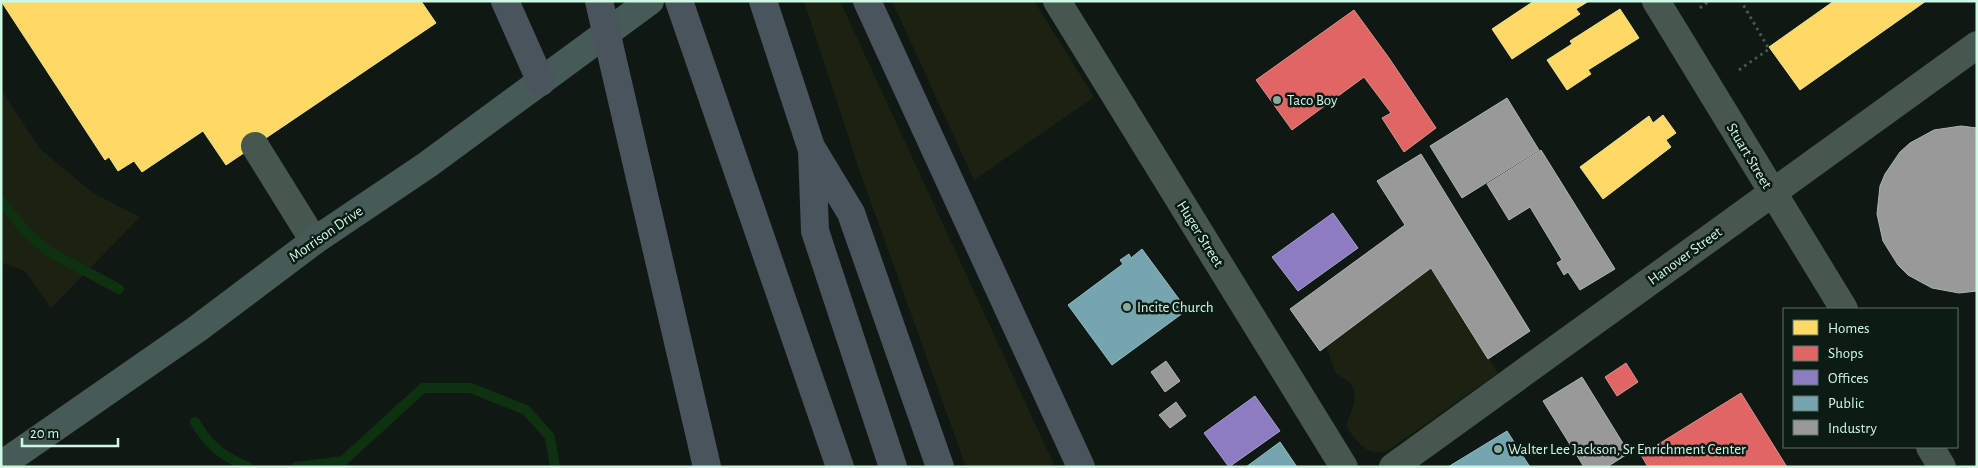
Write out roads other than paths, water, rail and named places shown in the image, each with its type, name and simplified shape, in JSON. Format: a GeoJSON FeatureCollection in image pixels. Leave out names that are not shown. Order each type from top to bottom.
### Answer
{"type":"FeatureCollection","features":[{"type":"Feature","properties":{"kind":"highway"},"geometry":{"type":"LineString","coordinates":[[505,1],[541,82]]}},
{"type":"Feature","properties":{"kind":"highway"},"geometry":{"type":"LineString","coordinates":[[599,1],[708,467]]}},
{"type":"Feature","properties":{"kind":"highway"},"geometry":{"type":"LineString","coordinates":[[679,1],[840,467]]}},
{"type":"Feature","properties":{"kind":"highway"},"geometry":{"type":"LineString","coordinates":[[763,1],[812,147],[851,213],[940,467]]}},
{"type":"Feature","properties":{"kind":"highway"},"geometry":{"type":"LineString","coordinates":[[867,1],[1081,467]]}},
{"type":"Feature","properties":{"kind":"highway"},"geometry":{"type":"LineString","coordinates":[[812,147],[815,231],[893,467]]}},
{"type":"Feature","properties":{"kind":"main road","name":"Morrison Drive"},"geometry":{"type":"LineString","coordinates":[[1,465],[197,329],[314,242],[427,165],[650,1]]}},
{"type":"Feature","properties":{"kind":"street","name":"Huger Street"},"geometry":{"type":"LineString","coordinates":[[1057,1],[1344,467]]}},
{"type":"Feature","properties":{"kind":"street","name":"Stuart Street"},"geometry":{"type":"LineString","coordinates":[[1656,1],[1843,308]]}},
{"type":"Feature","properties":{"kind":"street","name":"Hanover Street"},"geometry":{"type":"LineString","coordinates":[[1393,467],[1977,45]]}},
{"type":"Feature","properties":{"kind":"street"},"geometry":{"type":"LineString","coordinates":[[254,146],[314,242]]}},
{"type":"Feature","properties":{"kind":"street"},"geometry":{"type":"LineString","coordinates":[[1931,448],[1942,467]]}},
{"type":"Feature","properties":{"kind":"waterway"},"geometry":{"type":"LineString","coordinates":[[1,201],[26,232],[48,251],[119,289]]}},
{"type":"Feature","properties":{"kind":"waterway"},"geometry":{"type":"LineString","coordinates":[[296,467],[343,461],[423,388],[471,388],[526,410],[550,437],[555,467]]}},
{"type":"Feature","properties":{"kind":"waterway"},"geometry":{"type":"LineString","coordinates":[[195,422],[217,450],[248,467]]}},
{"type":"Feature","properties":{"kind":"place","name":"Taco Boy"},"geometry":{"type":"Point","coordinates":[1277,100]}},
{"type":"Feature","properties":{"kind":"place","name":"Incite Church"},"geometry":{"type":"Point","coordinates":[1127,307]}},
{"type":"Feature","properties":{"kind":"place","name":"Walter Lee Jackson, Sr Enrichment Center"},"geometry":{"type":"Point","coordinates":[1498,449]}}]}
